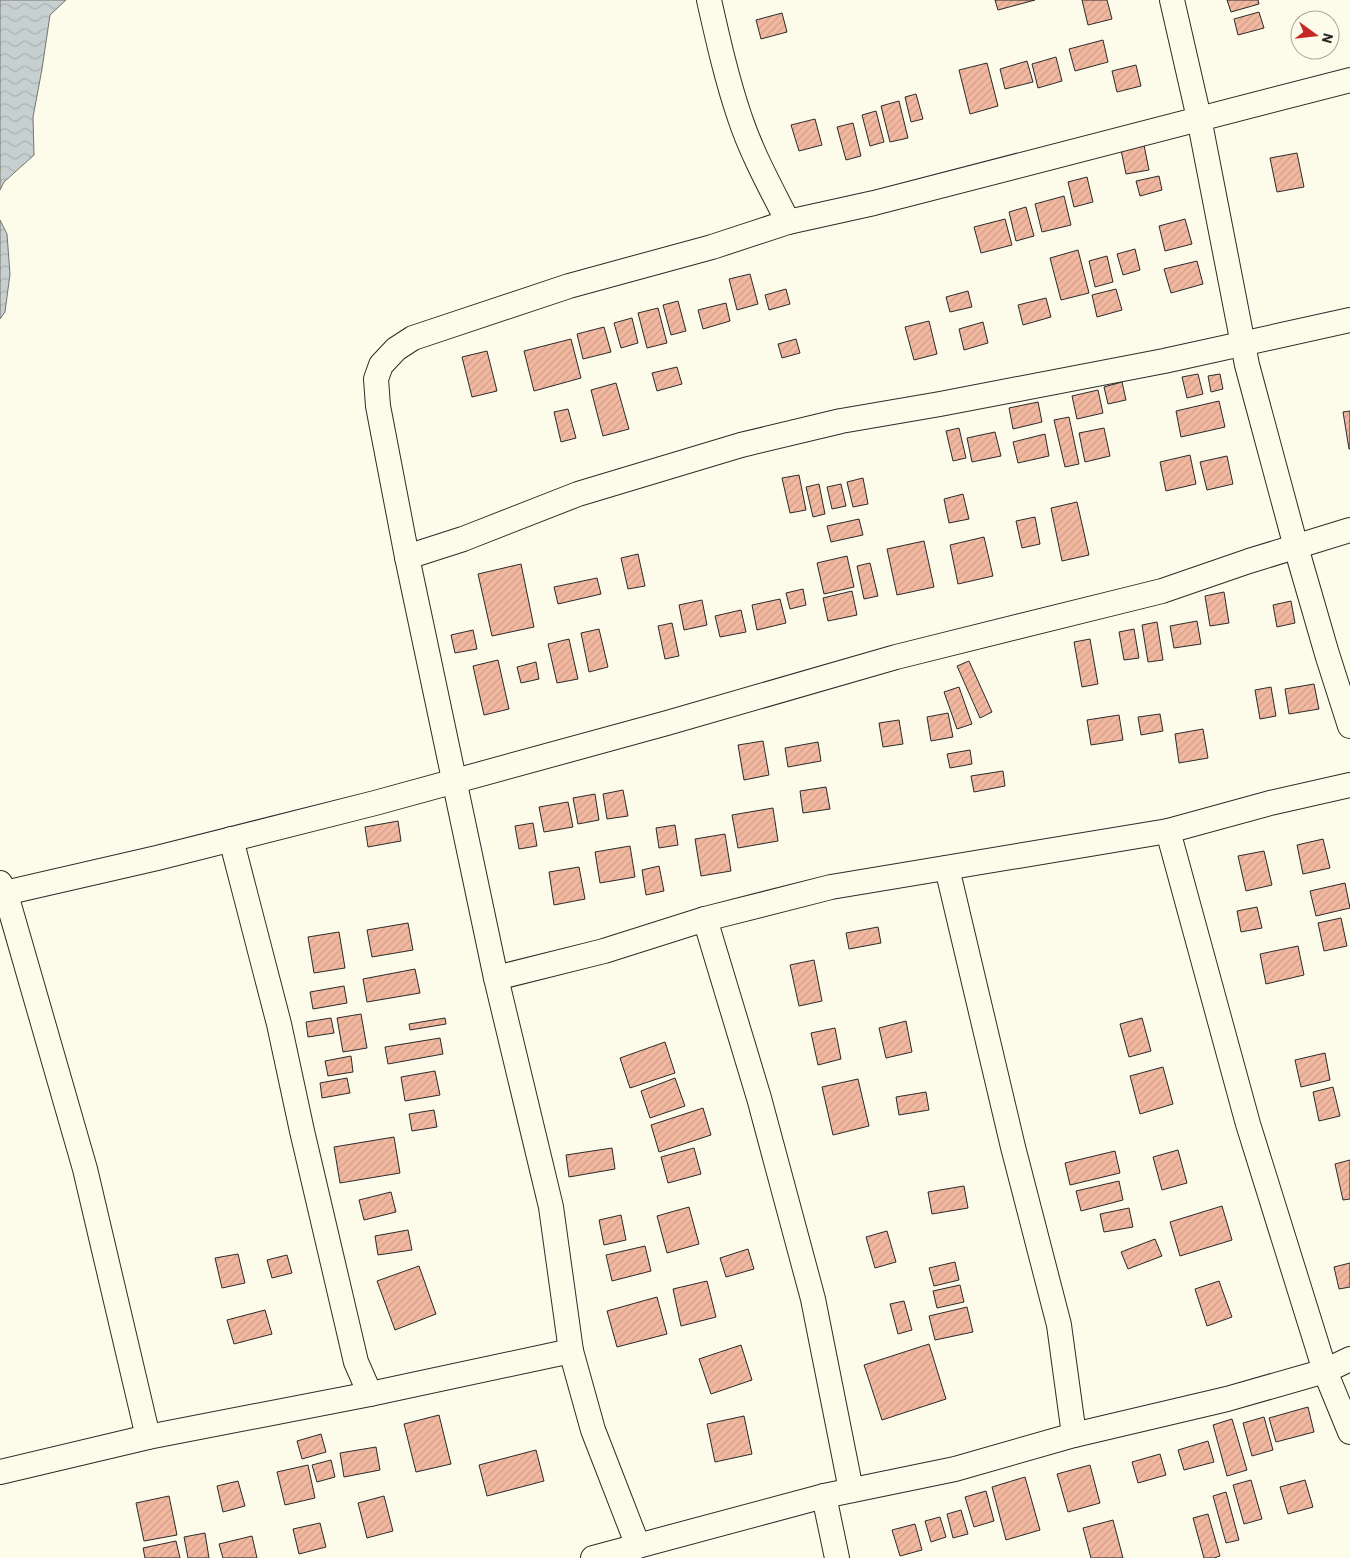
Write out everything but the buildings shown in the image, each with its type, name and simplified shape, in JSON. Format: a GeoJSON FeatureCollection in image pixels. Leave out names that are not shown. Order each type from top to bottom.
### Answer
{"type":"FeatureCollection","features":[{"type":"Feature","properties":{"kind":"street"},"geometry":{"type":"LineString","coordinates":[[709,0],[724,66],[740,120],[758,163],[788,222]]}},
{"type":"Feature","properties":{"kind":"street"},"geometry":{"type":"LineString","coordinates":[[1172,0],[1200,118],[1242,344],[1296,547],[1350,726]]}},
{"type":"Feature","properties":{"kind":"street"},"geometry":{"type":"LineString","coordinates":[[638,1546],[593,1430],[571,1351],[551,1207],[496,978],[407,557],[378,406],[376,380],[381,365],[396,349],[413,338],[569,286],[712,247],[788,222],[874,203],[1350,80]]}},
{"type":"Feature","properties":{"kind":"street"},"geometry":{"type":"LineString","coordinates":[[407,557],[463,539],[578,494],[741,445],[841,421],[940,404],[1242,344],[1350,320]]}},
{"type":"Feature","properties":{"kind":"street"},"geometry":{"type":"LineString","coordinates":[[148,1437],[85,1169],[2,889],[90,874],[375,803],[667,723],[896,657],[1162,591],[1249,561],[1350,530]]}},
{"type":"Feature","properties":{"kind":"street"},"geometry":{"type":"LineString","coordinates":[[496,978],[604,951],[705,919],[831,887],[1168,831],[1270,803],[1350,785]]}},
{"type":"Feature","properties":{"kind":"street"},"geometry":{"type":"LineString","coordinates":[[1168,831],[1248,1124],[1325,1371],[1350,1432]]}},
{"type":"Feature","properties":{"kind":"street"},"geometry":{"type":"LineString","coordinates":[[231,839],[279,1024],[356,1362],[370,1394]]}},
{"type":"Feature","properties":{"kind":"street"},"geometry":{"type":"LineString","coordinates":[[946,868],[1013,1147],[1059,1325],[1074,1435]]}},
{"type":"Feature","properties":{"kind":"street"},"geometry":{"type":"LineString","coordinates":[[705,919],[759,1098],[813,1299],[851,1490]]}},
{"type":"Feature","properties":{"kind":"street"},"geometry":{"type":"LineString","coordinates":[[0,1472],[148,1437],[370,1394],[571,1351]]}},
{"type":"Feature","properties":{"kind":"street"},"geometry":{"type":"LineString","coordinates":[[593,1558],[824,1496],[955,1469],[1074,1435],[1227,1399],[1325,1371],[1350,1359]]}},
{"type":"Feature","properties":{"kind":"street"},"geometry":{"type":"LineString","coordinates":[[824,1496],[837,1558]]}},
{"type":"Feature","properties":{"kind":"water"},"geometry":{"type":"Polygon","coordinates":[[[0,0],[66,0],[50,15],[33,117],[34,155],[4,182],[0,190],[0,0]]]}},
{"type":"Feature","properties":{"kind":"water"},"geometry":{"type":"Polygon","coordinates":[[[0,220],[7,234],[10,274],[5,312],[0,319],[0,220]]]}}]}
